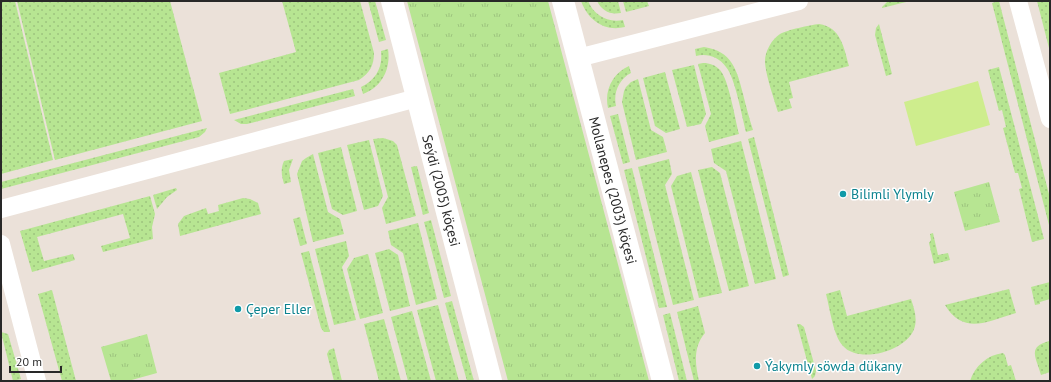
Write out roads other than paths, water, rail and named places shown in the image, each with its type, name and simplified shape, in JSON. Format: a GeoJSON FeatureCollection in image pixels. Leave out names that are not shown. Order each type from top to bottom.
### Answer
{"type":"FeatureCollection","features":[{"type":"Feature","properties":{"kind":"street","name":"Seýdi (2005) köçesi"},"geometry":{"type":"LineString","coordinates":[[392,1],[492,381]]}},
{"type":"Feature","properties":{"kind":"street","name":"Mollanepes (2003) köçesi"},"geometry":{"type":"LineString","coordinates":[[563,1],[663,381]]}},
{"type":"Feature","properties":{"kind":"street"},"geometry":{"type":"LineString","coordinates":[[578,58],[799,1]]}},
{"type":"Feature","properties":{"kind":"street"},"geometry":{"type":"LineString","coordinates":[[1018,1],[1050,119]]}},
{"type":"Feature","properties":{"kind":"street"},"geometry":{"type":"LineString","coordinates":[[1,208],[417,98]]}},
{"type":"Feature","properties":{"kind":"street"},"geometry":{"type":"LineString","coordinates":[[1,244],[38,381]]}},
{"type":"Feature","properties":{"kind":"place","name":"Bilimli Ylymly"},"geometry":{"type":"Point","coordinates":[843,194]}},
{"type":"Feature","properties":{"kind":"place","name":"Çeper Eller"},"geometry":{"type":"Point","coordinates":[238,309]}},
{"type":"Feature","properties":{"kind":"place","name":"Ýakymly söwda dükany"},"geometry":{"type":"Point","coordinates":[757,366]}}]}
